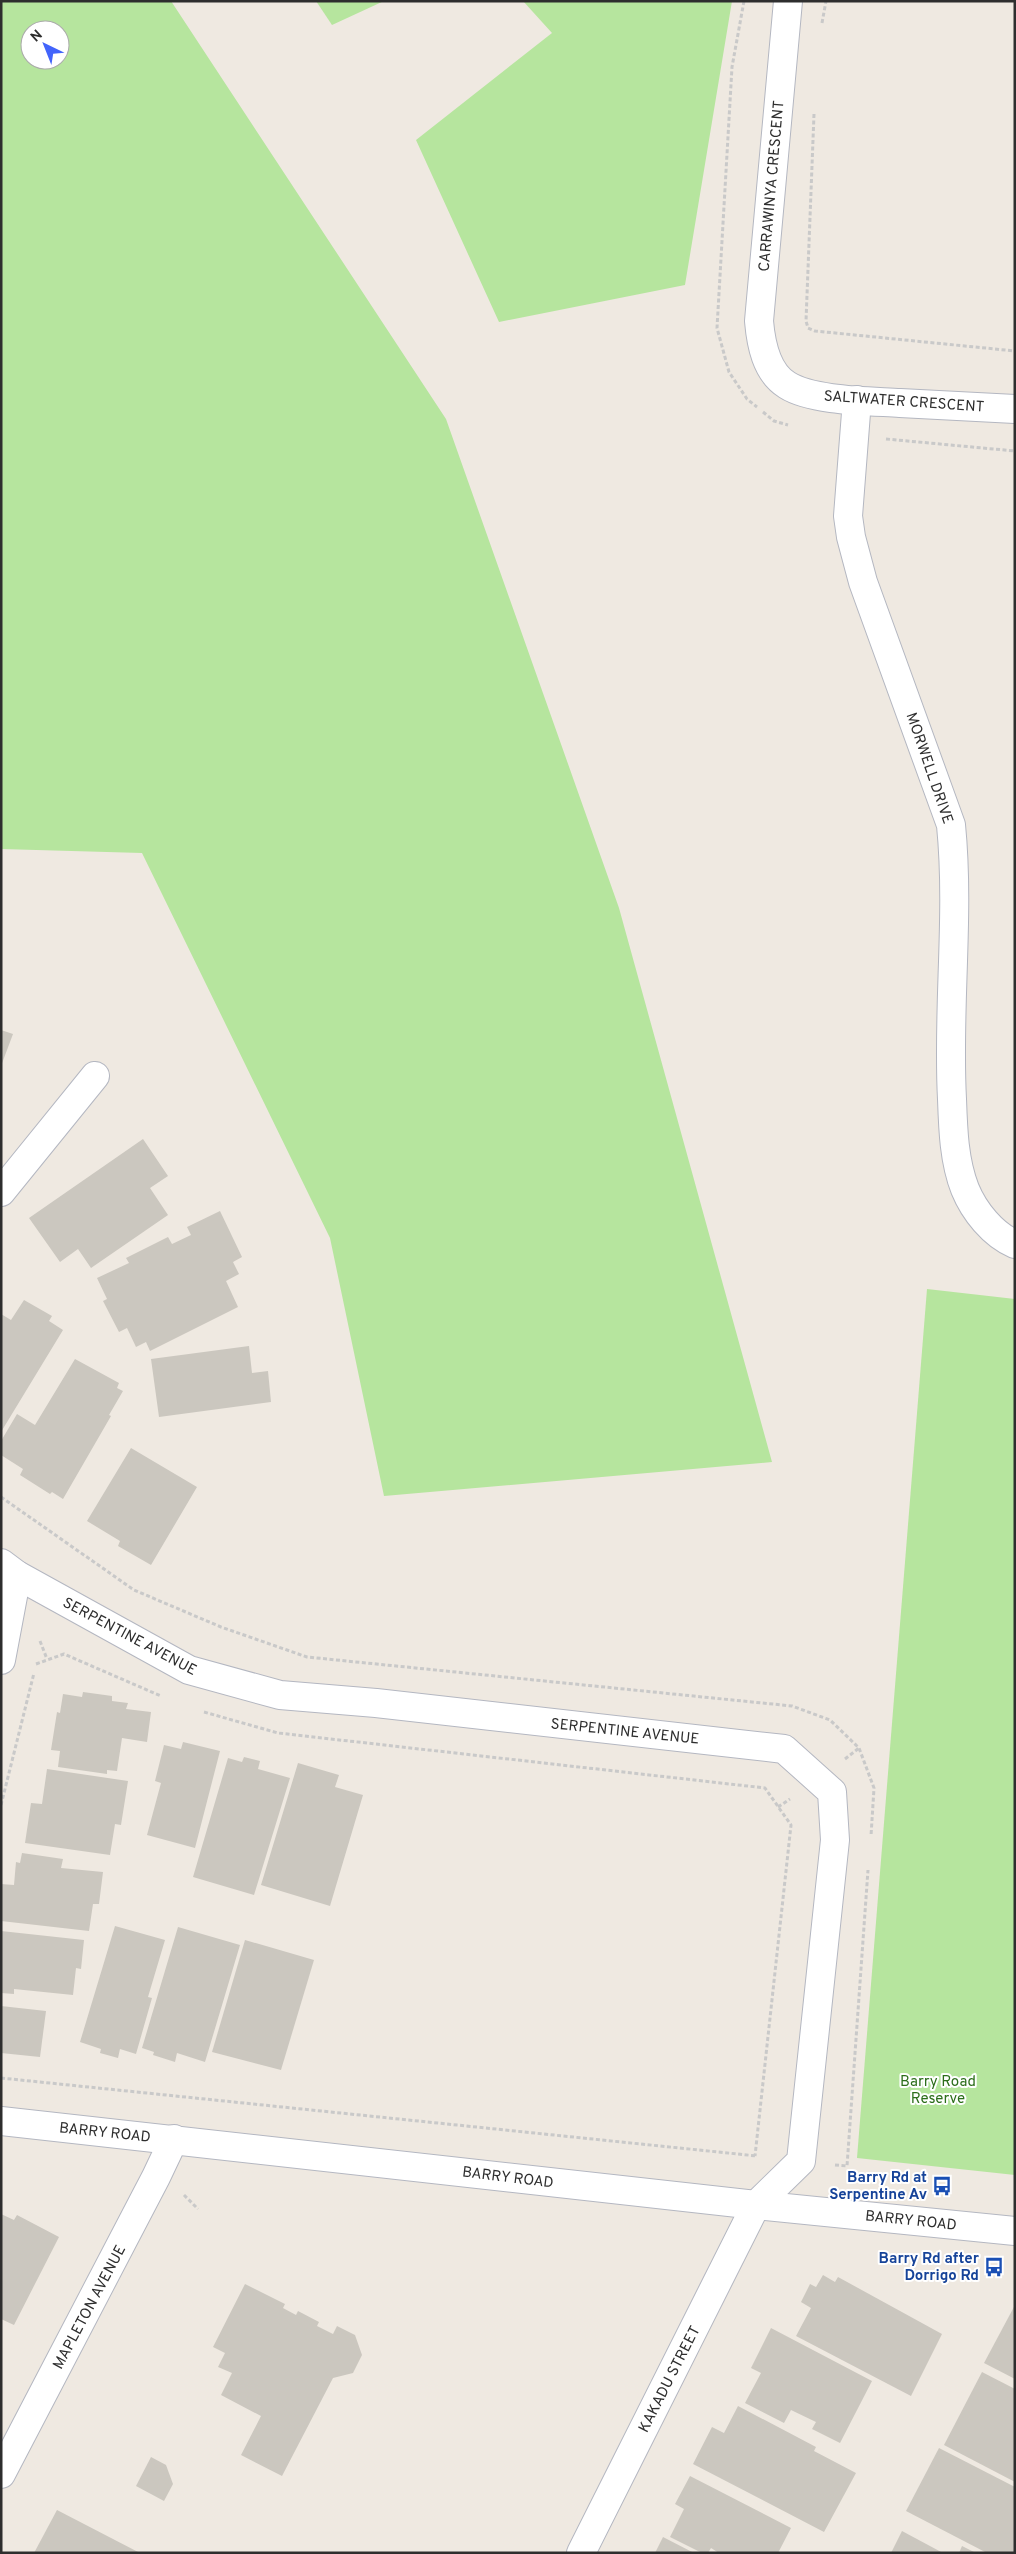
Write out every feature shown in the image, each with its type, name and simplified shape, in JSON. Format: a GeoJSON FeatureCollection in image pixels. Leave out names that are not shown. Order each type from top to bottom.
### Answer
{"type":"FeatureCollection","features":[{"type":"Feature","properties":{"kind":"street","name":"CARRAWINYA CRESCENT"},"geometry":{"type":"LineString","coordinates":[[772,369],[762,348],[758,321],[788,1]]}},
{"type":"Feature","properties":{"kind":"street","name":"SALTWATER CRESCENT"},"geometry":{"type":"LineString","coordinates":[[772,369],[787,385],[810,394],[857,400],[1015,409]]}},
{"type":"Feature","properties":{"kind":"street","name":"MORWELL DRIVE"},"geometry":{"type":"LineString","coordinates":[[857,400],[848,516],[857,561],[951,825],[954,867],[949,1054],[954,1140],[958,1162],[965,1190],[985,1222],[1015,1244]]}},
{"type":"Feature","properties":{"kind":"street"},"geometry":{"type":"LineString","coordinates":[[1,1192],[95,1076]]}},
{"type":"Feature","properties":{"kind":"street"},"geometry":{"type":"LineString","coordinates":[[1,1660],[9,1569]]}},
{"type":"Feature","properties":{"kind":"street","name":"SERPENTINE AVENUE"},"geometry":{"type":"LineString","coordinates":[[9,1569],[189,1670],[280,1695],[386,1704],[784,1749],[832,1792],[835,1840],[801,2161]]}},
{"type":"Feature","properties":{"kind":"street","name":"BARRY ROAD"},"geometry":{"type":"LineString","coordinates":[[1,2121],[756,2205],[1015,2231]]}},
{"type":"Feature","properties":{"kind":"street","name":"MAPLETON AVENUE"},"geometry":{"type":"LineString","coordinates":[[1,2474],[153,2184],[174,2139]]}},
{"type":"Feature","properties":{"kind":"street"},"geometry":{"type":"LineString","coordinates":[[756,2205],[801,2161]]}},
{"type":"Feature","properties":{"kind":"street","name":"KAKADU STREET"},"geometry":{"type":"LineString","coordinates":[[581,2553],[756,2205]]}},
{"type":"Feature","properties":{"kind":"path"},"geometry":{"type":"LineString","coordinates":[[717,328],[732,67],[744,1]]}},
{"type":"Feature","properties":{"kind":"path"},"geometry":{"type":"LineString","coordinates":[[821,29],[826,1]]}},
{"type":"Feature","properties":{"kind":"path"},"geometry":{"type":"LineString","coordinates":[[814,106],[806,321],[808,328],[815,331],[1015,351]]}},
{"type":"Feature","properties":{"kind":"path"},"geometry":{"type":"LineString","coordinates":[[1,1805],[36,1663],[64,1654],[169,1699]]}},
{"type":"Feature","properties":{"kind":"path"},"geometry":{"type":"LineString","coordinates":[[196,1709],[278,1733],[764,1788],[790,1825],[755,2156]]}},
{"type":"Feature","properties":{"kind":"path"},"geometry":{"type":"LineString","coordinates":[[1,2078],[847,2166]]}},
{"type":"Feature","properties":{"kind":"path"},"geometry":{"type":"LineString","coordinates":[[180,2192],[198,2209]]}},
{"type":"Feature","properties":{"kind":"green space"},"geometry":{"type":"Polygon","coordinates":[[[1,1],[171,1],[446,419],[619,908],[772,1462],[384,1496],[330,1238],[142,853],[1,849],[1,1]]]}},
{"type":"Feature","properties":{"kind":"green space"},"geometry":{"type":"Polygon","coordinates":[[[316,1],[384,1],[332,25],[316,1]]]}},
{"type":"Feature","properties":{"kind":"green space"},"geometry":{"type":"Polygon","coordinates":[[[523,1],[732,1],[685,285],[499,322],[416,140],[552,33],[523,1]]]}},
{"type":"Feature","properties":{"kind":"green space","name":"Barry Road Reserve"},"geometry":{"type":"Polygon","coordinates":[[[927,1289],[1015,1299],[1015,2175],[857,2158],[927,1289]]]}},
{"type":"Feature","properties":{"kind":"building"},"geometry":{"type":"Polygon","coordinates":[[[1,1030],[13,1034],[1,1066],[1,1030]]]}},
{"type":"Feature","properties":{"kind":"building"},"geometry":{"type":"Polygon","coordinates":[[[143,1139],[168,1176],[150,1188],[168,1215],[91,1268],[78,1249],[60,1262],[29,1218],[143,1139]]]}},
{"type":"Feature","properties":{"kind":"building"},"geometry":{"type":"Polygon","coordinates":[[[220,1211],[242,1257],[233,1262],[239,1274],[226,1281],[238,1307],[150,1351],[146,1342],[136,1347],[127,1328],[119,1332],[103,1301],[107,1299],[97,1278],[129,1263],[126,1258],[168,1237],[172,1244],[191,1235],[187,1227],[220,1211]]]}},
{"type":"Feature","properties":{"kind":"building"},"geometry":{"type":"Polygon","coordinates":[[[24,1300],[52,1316],[49,1321],[63,1330],[1,1432],[1,1314],[11,1320],[24,1300]]]}},
{"type":"Feature","properties":{"kind":"building"},"geometry":{"type":"Polygon","coordinates":[[[249,1346],[252,1373],[268,1371],[271,1402],[159,1417],[151,1359],[249,1346]]]}},
{"type":"Feature","properties":{"kind":"building"},"geometry":{"type":"Polygon","coordinates":[[[75,1359],[119,1383],[117,1388],[123,1391],[109,1415],[111,1416],[63,1499],[52,1492],[50,1494],[20,1475],[23,1469],[1,1455],[1,1441],[17,1414],[35,1425],[75,1359]]]}},
{"type":"Feature","properties":{"kind":"building"},"geometry":{"type":"Polygon","coordinates":[[[131,1448],[197,1487],[151,1565],[118,1546],[120,1541],[87,1521],[131,1448]]]}},
{"type":"Feature","properties":{"kind":"building"},"geometry":{"type":"Polygon","coordinates":[[[83,1692],[112,1696],[112,1701],[128,1703],[126,1709],[151,1712],[147,1742],[122,1738],[117,1771],[107,1770],[107,1774],[58,1767],[60,1751],[51,1750],[57,1712],[60,1713],[63,1694],[82,1697],[83,1692]]]}},
{"type":"Feature","properties":{"kind":"building"},"geometry":{"type":"Polygon","coordinates":[[[183,1742],[220,1751],[195,1848],[147,1835],[161,1783],[155,1781],[164,1745],[181,1749],[183,1742]]]}},
{"type":"Feature","properties":{"kind":"building"},"geometry":{"type":"Polygon","coordinates":[[[244,1757],[260,1761],[258,1769],[290,1778],[254,1895],[193,1877],[228,1758],[242,1762],[244,1757]]]}},
{"type":"Feature","properties":{"kind":"building"},"geometry":{"type":"Polygon","coordinates":[[[298,1763],[339,1775],[335,1787],[363,1795],[330,1906],[261,1885],[298,1763]]]}},
{"type":"Feature","properties":{"kind":"building"},"geometry":{"type":"Polygon","coordinates":[[[47,1769],[128,1781],[121,1825],[115,1824],[110,1855],[25,1843],[31,1803],[42,1804],[47,1769]]]}},
{"type":"Feature","properties":{"kind":"building"},"geometry":{"type":"Polygon","coordinates":[[[22,1853],[63,1859],[61,1868],[103,1872],[99,1904],[93,1904],[89,1931],[1,1921],[1,1884],[14,1885],[16,1862],[20,1863],[22,1853]]]}},
{"type":"Feature","properties":{"kind":"building"},"geometry":{"type":"Polygon","coordinates":[[[115,1926],[165,1940],[148,1997],[152,1998],[136,2054],[120,2049],[118,2058],[100,2053],[101,2049],[80,2042],[115,1926]]]}},
{"type":"Feature","properties":{"kind":"building"},"geometry":{"type":"Polygon","coordinates":[[[178,1927],[240,1945],[205,2062],[177,2053],[175,2062],[153,2055],[154,2052],[142,2048],[178,1927]]]}},
{"type":"Feature","properties":{"kind":"building"},"geometry":{"type":"Polygon","coordinates":[[[1,1931],[84,1940],[81,1969],[76,1968],[73,1995],[14,1989],[14,1994],[1,1993],[1,1931]]]}},
{"type":"Feature","properties":{"kind":"building"},"geometry":{"type":"Polygon","coordinates":[[[245,1940],[314,1960],[281,2070],[212,2052],[245,1940]]]}},
{"type":"Feature","properties":{"kind":"building"},"geometry":{"type":"Polygon","coordinates":[[[1,2006],[46,2011],[40,2057],[1,2053],[1,2006]]]}},
{"type":"Feature","properties":{"kind":"building"},"geometry":{"type":"Polygon","coordinates":[[[1,2214],[14,2220],[17,2215],[59,2237],[14,2325],[1,2319],[1,2214]]]}},
{"type":"Feature","properties":{"kind":"building"},"geometry":{"type":"Polygon","coordinates":[[[823,2275],[835,2282],[838,2277],[942,2334],[911,2396],[796,2336],[811,2308],[801,2302],[810,2284],[816,2287],[823,2275]]]}},
{"type":"Feature","properties":{"kind":"building"},"geometry":{"type":"Polygon","coordinates":[[[245,2284],[285,2304],[283,2308],[296,2315],[298,2311],[319,2322],[317,2326],[333,2334],[337,2326],[355,2335],[362,2355],[353,2373],[333,2378],[282,2476],[241,2455],[261,2416],[221,2395],[232,2373],[218,2367],[225,2353],[213,2347],[245,2284]]]}},
{"type":"Feature","properties":{"kind":"building"},"geometry":{"type":"Polygon","coordinates":[[[1015,2305],[1015,2379],[984,2363],[1015,2305]]]}},
{"type":"Feature","properties":{"kind":"building"},"geometry":{"type":"Polygon","coordinates":[[[771,2328],[872,2381],[840,2443],[812,2429],[816,2422],[791,2410],[784,2423],[745,2403],[761,2373],[751,2368],[771,2328]]]}},
{"type":"Feature","properties":{"kind":"building"},"geometry":{"type":"Polygon","coordinates":[[[982,2372],[1015,2389],[1015,2482],[944,2445],[982,2372]]]}},
{"type":"Feature","properties":{"kind":"building"},"geometry":{"type":"Polygon","coordinates":[[[738,2406],[816,2447],[814,2451],[856,2473],[824,2532],[693,2464],[712,2427],[724,2433],[738,2406]]]}},
{"type":"Feature","properties":{"kind":"building"},"geometry":{"type":"Polygon","coordinates":[[[939,2448],[1015,2487],[1015,2553],[987,2553],[906,2511],[939,2448]]]}},
{"type":"Feature","properties":{"kind":"building"},"geometry":{"type":"Polygon","coordinates":[[[151,2457],[166,2465],[173,2484],[164,2501],[136,2486],[151,2457]]]}},
{"type":"Feature","properties":{"kind":"building"},"geometry":{"type":"Polygon","coordinates":[[[690,2476],[791,2528],[778,2553],[719,2553],[711,2548],[708,2553],[702,2553],[670,2537],[684,2509],[675,2504],[690,2476]]]}},
{"type":"Feature","properties":{"kind":"building"},"geometry":{"type":"Polygon","coordinates":[[[57,2510],[140,2553],[34,2553],[57,2510]]]}},
{"type":"Feature","properties":{"kind":"building"},"geometry":{"type":"Polygon","coordinates":[[[902,2531],[943,2553],[891,2553],[902,2531]]]}},
{"type":"Feature","properties":{"kind":"building"},"geometry":{"type":"Polygon","coordinates":[[[663,2537],[694,2553],[655,2553],[663,2537]]]}},
{"type":"Feature","properties":{"kind":"building"},"geometry":{"type":"Polygon","coordinates":[[[962,2546],[976,2553],[959,2553],[962,2546]]]}},
{"type":"Feature","properties":{"kind":"place","name":"Barry Rd at Serpentine Av"},"geometry":{"type":"Point","coordinates":[942,2186]}},
{"type":"Feature","properties":{"kind":"place","name":"Barry Rd after Dorrigo Rd"},"geometry":{"type":"Point","coordinates":[994,2267]}}]}
